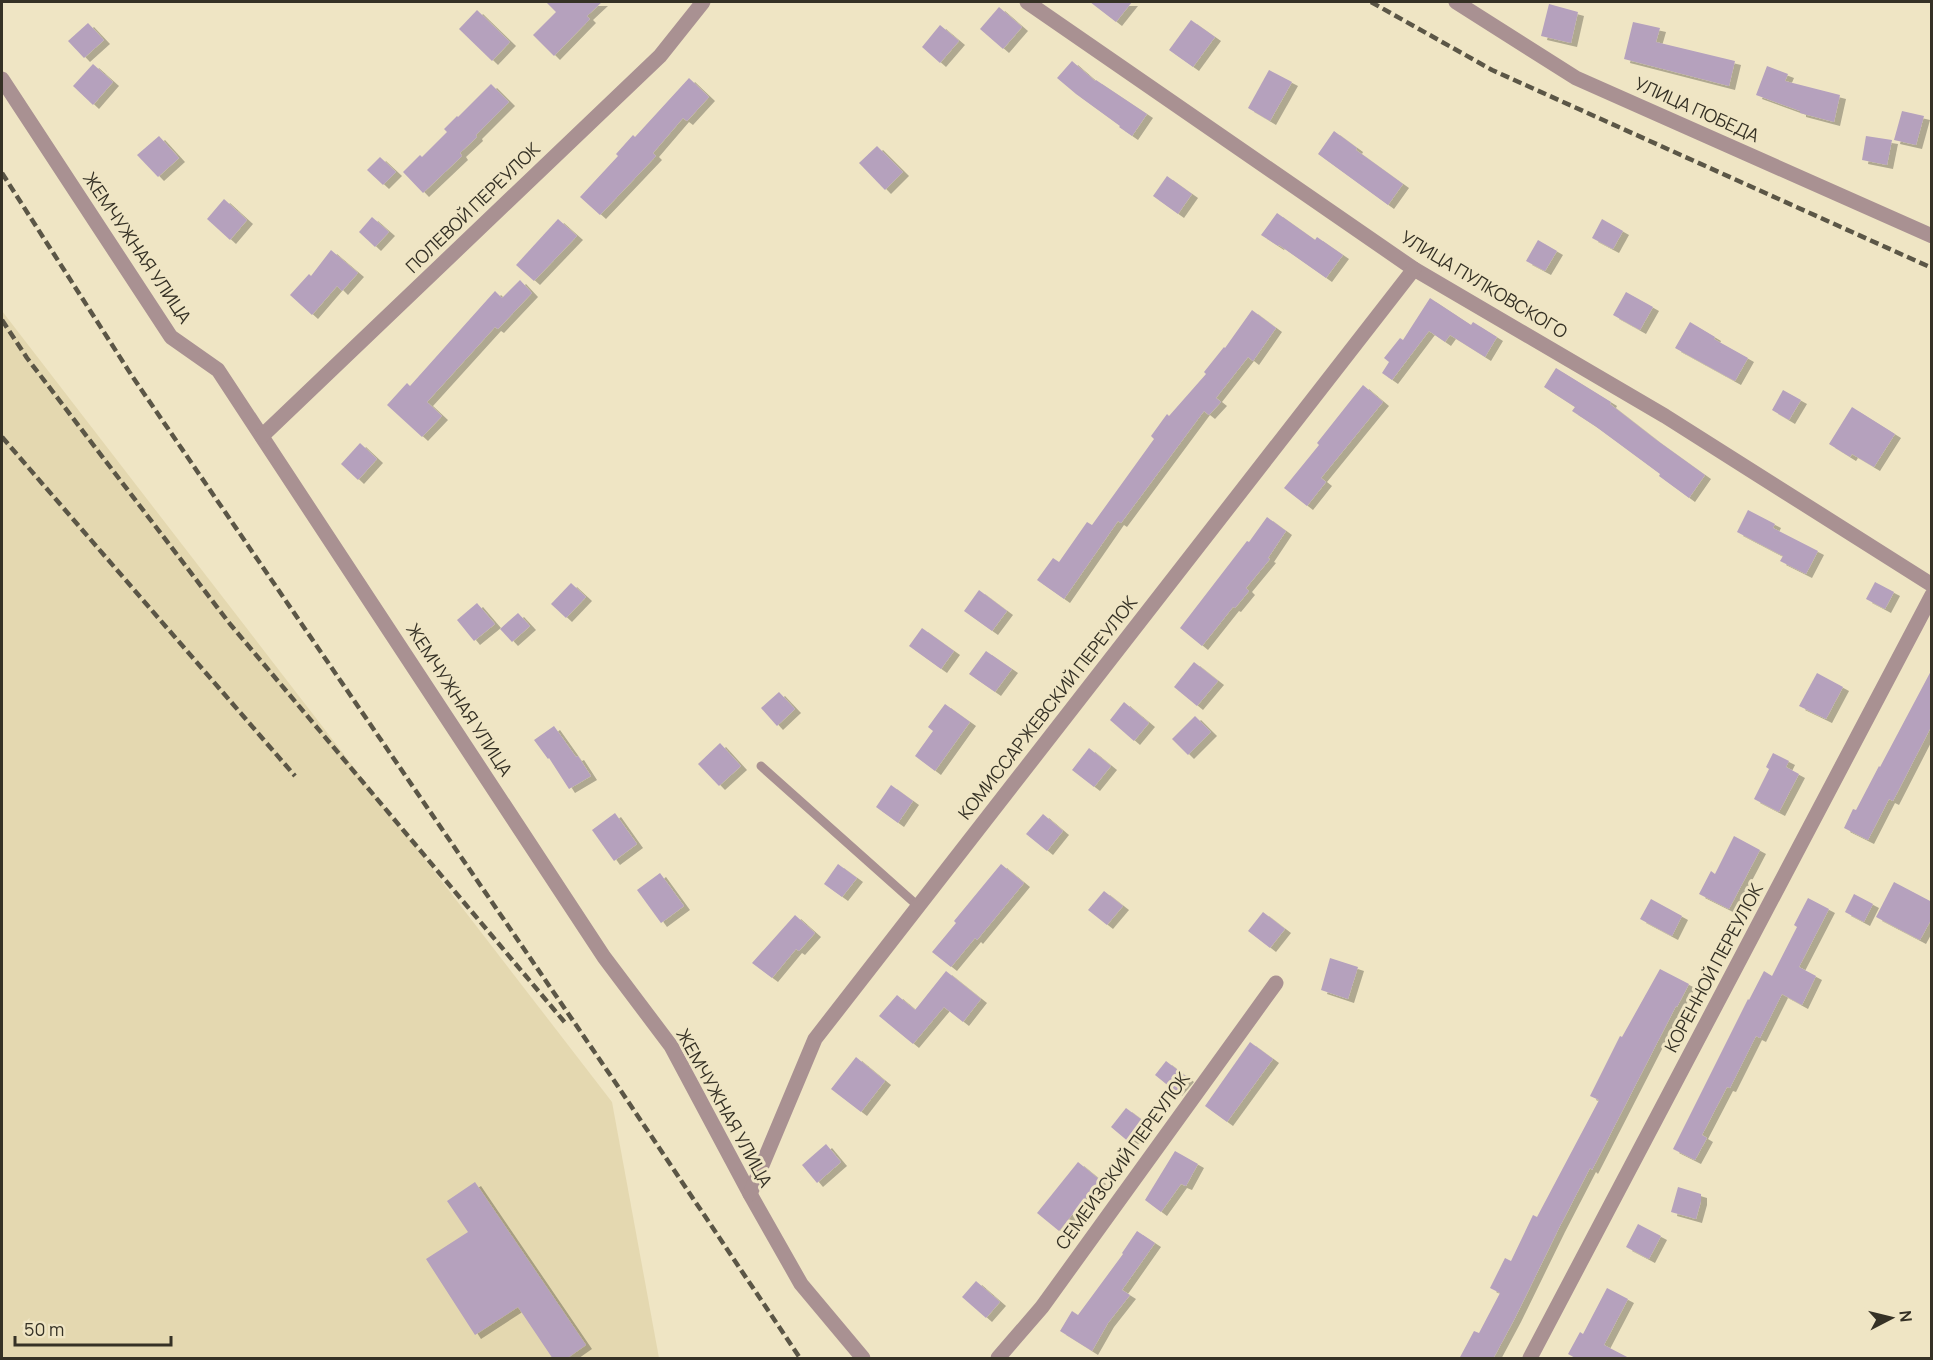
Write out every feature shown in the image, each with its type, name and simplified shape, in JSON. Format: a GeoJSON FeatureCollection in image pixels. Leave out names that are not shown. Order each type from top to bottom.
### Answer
{"type":"FeatureCollection","features":[{"type":"Feature","properties":{"kind":"street","name":"ПОЛЕВОЙ ПЕРЕУЛОК"},"geometry":{"type":"LineString","coordinates":[[262,436],[660,56],[703,2]]}},
{"type":"Feature","properties":{"kind":"street","name":"УЛИЦА ПУЛКОВСКОГО"},"geometry":{"type":"LineString","coordinates":[[1027,2],[1414,268],[1665,416],[1932,585]]}},
{"type":"Feature","properties":{"kind":"street","name":"УЛИЦА ПОБЕДА"},"geometry":{"type":"LineString","coordinates":[[1456,2],[1576,78],[1932,236]]}},
{"type":"Feature","properties":{"kind":"street","name":"ЖЕМЧУЖНАЯ УЛИЦА"},"geometry":{"type":"LineString","coordinates":[[2,79],[171,337],[218,370],[604,957],[670,1046],[801,1284],[863,1359]]}},
{"type":"Feature","properties":{"kind":"street","name":"КОМИССАРЖЕВСКИЙ ПЕРЕУЛОК"},"geometry":{"type":"LineString","coordinates":[[750,1194],[814,1039],[1414,268]]}},
{"type":"Feature","properties":{"kind":"street","name":"КОРЕННОЙ ПЕРЕУЛОК"},"geometry":{"type":"LineString","coordinates":[[1530,1359],[1932,595]]}},
{"type":"Feature","properties":{"kind":"street","name":"СЕМЕИЗСКИЙ ПЕРЕУЛОК"},"geometry":{"type":"LineString","coordinates":[[998,1359],[1042,1307],[1276,983]]}},
{"type":"Feature","properties":{"kind":"lane"},"geometry":{"type":"LineString","coordinates":[[762,766],[918,906]]}},
{"type":"Feature","properties":{"kind":"shaded area"},"geometry":{"type":"Polygon","coordinates":[[[2,311],[612,1102],[659,1358],[2,1358],[2,311]]]}},
{"type":"Feature","properties":{"kind":"building"},"geometry":{"type":"Polygon","coordinates":[[[546,2],[602,2],[587,16],[590,19],[554,56],[533,35],[556,12],[546,2]]]}},
{"type":"Feature","properties":{"kind":"building"},"geometry":{"type":"Polygon","coordinates":[[[1090,2],[1132,2],[1116,22],[1090,2]]]}},
{"type":"Feature","properties":{"kind":"building"},"geometry":{"type":"Polygon","coordinates":[[[1549,4],[1578,12],[1571,43],[1541,36],[1549,4]]]}},
{"type":"Feature","properties":{"kind":"building"},"geometry":{"type":"Polygon","coordinates":[[[999,7],[1022,27],[1003,49],[980,29],[999,7]]]}},
{"type":"Feature","properties":{"kind":"building"},"geometry":{"type":"Polygon","coordinates":[[[477,10],[510,42],[492,61],[459,29],[477,10]]]}},
{"type":"Feature","properties":{"kind":"building"},"geometry":{"type":"Polygon","coordinates":[[[1191,20],[1215,37],[1193,67],[1169,50],[1191,20]]]}},
{"type":"Feature","properties":{"kind":"building"},"geometry":{"type":"Polygon","coordinates":[[[1633,22],[1660,28],[1656,42],[1735,61],[1729,86],[1624,59],[1633,22]]]}},
{"type":"Feature","properties":{"kind":"building"},"geometry":{"type":"Polygon","coordinates":[[[88,23],[104,40],[84,58],[68,41],[88,23]]]}},
{"type":"Feature","properties":{"kind":"building"},"geometry":{"type":"Polygon","coordinates":[[[940,25],[959,41],[940,63],[922,47],[940,25]]]}},
{"type":"Feature","properties":{"kind":"building"},"geometry":{"type":"Polygon","coordinates":[[[1072,61],[1095,81],[1147,114],[1132,136],[1057,78],[1072,61]]]}},
{"type":"Feature","properties":{"kind":"building"},"geometry":{"type":"Polygon","coordinates":[[[93,64],[113,82],[93,105],[73,86],[93,64]]]}},
{"type":"Feature","properties":{"kind":"building"},"geometry":{"type":"Polygon","coordinates":[[[1767,66],[1788,74],[1785,81],[1840,95],[1834,122],[1800,113],[1800,111],[1756,95],[1767,66]]]}},
{"type":"Feature","properties":{"kind":"building"},"geometry":{"type":"Polygon","coordinates":[[[1269,70],[1292,82],[1270,121],[1248,108],[1269,70]]]}},
{"type":"Feature","properties":{"kind":"building"},"geometry":{"type":"Polygon","coordinates":[[[689,78],[709,97],[687,121],[683,118],[653,153],[656,156],[600,215],[580,197],[618,156],[616,154],[633,135],[635,137],[689,78]]]}},
{"type":"Feature","properties":{"kind":"building"},"geometry":{"type":"Polygon","coordinates":[[[491,84],[509,102],[460,153],[462,156],[423,193],[403,172],[447,132],[444,129],[491,84]]]}},
{"type":"Feature","properties":{"kind":"building"},"geometry":{"type":"Polygon","coordinates":[[[1902,111],[1924,116],[1916,145],[1894,140],[1902,111]]]}},
{"type":"Feature","properties":{"kind":"building"},"geometry":{"type":"Polygon","coordinates":[[[1334,131],[1403,184],[1388,205],[1318,154],[1334,131]]]}},
{"type":"Feature","properties":{"kind":"building"},"geometry":{"type":"Polygon","coordinates":[[[159,136],[179,158],[158,177],[137,155],[159,136]]]}},
{"type":"Feature","properties":{"kind":"building"},"geometry":{"type":"Polygon","coordinates":[[[1866,136],[1892,140],[1887,165],[1862,160],[1866,136]]]}},
{"type":"Feature","properties":{"kind":"building"},"geometry":{"type":"Polygon","coordinates":[[[877,146],[903,172],[885,190],[859,163],[877,146]]]}},
{"type":"Feature","properties":{"kind":"building"},"geometry":{"type":"Polygon","coordinates":[[[380,157],[396,172],[383,185],[367,170],[380,157]]]}},
{"type":"Feature","properties":{"kind":"building"},"geometry":{"type":"Polygon","coordinates":[[[1167,176],[1192,194],[1178,214],[1153,196],[1167,176]]]}},
{"type":"Feature","properties":{"kind":"building"},"geometry":{"type":"Polygon","coordinates":[[[224,199],[247,220],[230,240],[207,219],[224,199]]]}},
{"type":"Feature","properties":{"kind":"building"},"geometry":{"type":"Polygon","coordinates":[[[1277,213],[1315,240],[1317,237],[1343,255],[1326,278],[1261,235],[1277,213]]]}},
{"type":"Feature","properties":{"kind":"building"},"geometry":{"type":"Polygon","coordinates":[[[372,217],[389,232],[375,247],[359,232],[372,217]]]}},
{"type":"Feature","properties":{"kind":"building"},"geometry":{"type":"Polygon","coordinates":[[[558,219],[577,236],[534,281],[516,265],[558,219]]]}},
{"type":"Feature","properties":{"kind":"building"},"geometry":{"type":"Polygon","coordinates":[[[1602,219],[1623,231],[1613,249],[1592,238],[1602,219]]]}},
{"type":"Feature","properties":{"kind":"building"},"geometry":{"type":"Polygon","coordinates":[[[1538,240],[1557,251],[1545,271],[1526,261],[1538,240]]]}},
{"type":"Feature","properties":{"kind":"building"},"geometry":{"type":"Polygon","coordinates":[[[331,250],[358,273],[342,291],[337,286],[312,315],[290,295],[309,274],[311,276],[331,250]]]}},
{"type":"Feature","properties":{"kind":"building"},"geometry":{"type":"Polygon","coordinates":[[[520,280],[532,293],[498,329],[495,327],[427,402],[442,416],[422,437],[387,405],[407,383],[410,386],[495,291],[502,298],[520,280]]]}},
{"type":"Feature","properties":{"kind":"building"},"geometry":{"type":"Polygon","coordinates":[[[1626,292],[1653,307],[1640,330],[1613,315],[1626,292]]]}},
{"type":"Feature","properties":{"kind":"building"},"geometry":{"type":"Polygon","coordinates":[[[1430,298],[1471,325],[1473,322],[1497,337],[1485,357],[1450,335],[1445,342],[1429,331],[1392,380],[1382,373],[1389,362],[1384,358],[1400,338],[1403,340],[1430,298]]]}},
{"type":"Feature","properties":{"kind":"building"},"geometry":{"type":"Polygon","coordinates":[[[1252,310],[1276,328],[1253,361],[1248,357],[1216,398],[1221,402],[1209,415],[1204,411],[1121,523],[1118,521],[1064,599],[1037,580],[1053,558],[1059,562],[1087,522],[1092,525],[1154,439],[1151,436],[1167,414],[1169,416],[1206,374],[1204,372],[1225,348],[1252,310]]]}},
{"type":"Feature","properties":{"kind":"building"},"geometry":{"type":"Polygon","coordinates":[[[1690,322],[1748,358],[1735,381],[1675,348],[1690,322]]]}},
{"type":"Feature","properties":{"kind":"building"},"geometry":{"type":"Polygon","coordinates":[[[1556,368],[1611,402],[1610,404],[1655,439],[1705,475],[1689,498],[1659,476],[1660,474],[1572,411],[1575,407],[1544,387],[1556,368]]]}},
{"type":"Feature","properties":{"kind":"building"},"geometry":{"type":"Polygon","coordinates":[[[1363,385],[1383,402],[1321,478],[1326,482],[1307,506],[1284,488],[1363,385]]]}},
{"type":"Feature","properties":{"kind":"building"},"geometry":{"type":"Polygon","coordinates":[[[1783,390],[1801,400],[1789,420],[1772,410],[1783,390]]]}},
{"type":"Feature","properties":{"kind":"building"},"geometry":{"type":"Polygon","coordinates":[[[1852,407],[1895,434],[1874,467],[1852,454],[1850,457],[1829,444],[1852,407]]]}},
{"type":"Feature","properties":{"kind":"building"},"geometry":{"type":"Polygon","coordinates":[[[360,443],[377,459],[358,480],[341,464],[360,443]]]}},
{"type":"Feature","properties":{"kind":"building"},"geometry":{"type":"Polygon","coordinates":[[[1748,510],[1775,524],[1773,528],[1818,551],[1806,574],[1780,561],[1783,556],[1737,532],[1748,510]]]}},
{"type":"Feature","properties":{"kind":"building"},"geometry":{"type":"Polygon","coordinates":[[[1267,517],[1286,531],[1268,558],[1270,559],[1246,588],[1249,591],[1202,646],[1180,628],[1267,517]]]}},
{"type":"Feature","properties":{"kind":"building"},"geometry":{"type":"Polygon","coordinates":[[[1875,582],[1894,592],[1885,609],[1866,599],[1875,582]]]}},
{"type":"Feature","properties":{"kind":"building"},"geometry":{"type":"Polygon","coordinates":[[[571,583],[586,597],[566,618],[551,604],[571,583]]]}},
{"type":"Feature","properties":{"kind":"building"},"geometry":{"type":"Polygon","coordinates":[[[979,590],[1007,611],[992,631],[964,611],[979,590]]]}},
{"type":"Feature","properties":{"kind":"building"},"geometry":{"type":"Polygon","coordinates":[[[477,603],[495,624],[474,641],[457,620],[477,603]]]}},
{"type":"Feature","properties":{"kind":"building"},"geometry":{"type":"Polygon","coordinates":[[[518,613],[530,626],[512,642],[500,629],[518,613]]]}},
{"type":"Feature","properties":{"kind":"building"},"geometry":{"type":"Polygon","coordinates":[[[922,628],[954,651],[941,669],[909,646],[922,628]]]}},
{"type":"Feature","properties":{"kind":"building"},"geometry":{"type":"Polygon","coordinates":[[[986,651],[1012,669],[995,692],[969,674],[986,651]]]}},
{"type":"Feature","properties":{"kind":"building"},"geometry":{"type":"Polygon","coordinates":[[[1194,662],[1218,681],[1197,706],[1174,687],[1194,662]]]}},
{"type":"Feature","properties":{"kind":"building"},"geometry":{"type":"Polygon","coordinates":[[[1932,669],[1932,725],[1893,801],[1889,799],[1868,840],[1844,828],[1853,809],[1856,810],[1880,767],[1932,669]]]}},
{"type":"Feature","properties":{"kind":"building"},"geometry":{"type":"Polygon","coordinates":[[[1817,673],[1843,687],[1826,719],[1799,706],[1817,673]]]}},
{"type":"Feature","properties":{"kind":"building"},"geometry":{"type":"Polygon","coordinates":[[[779,692],[795,709],[777,726],[761,708],[779,692]]]}},
{"type":"Feature","properties":{"kind":"building"},"geometry":{"type":"Polygon","coordinates":[[[1124,702],[1149,723],[1134,741],[1110,720],[1124,702]]]}},
{"type":"Feature","properties":{"kind":"building"},"geometry":{"type":"Polygon","coordinates":[[[945,704],[970,722],[935,771],[915,756],[933,731],[928,727],[945,704]]]}},
{"type":"Feature","properties":{"kind":"building"},"geometry":{"type":"Polygon","coordinates":[[[1195,716],[1211,732],[1188,755],[1172,739],[1195,716]]]}},
{"type":"Feature","properties":{"kind":"building"},"geometry":{"type":"Polygon","coordinates":[[[554,726],[591,776],[569,789],[534,740],[554,726]]]}},
{"type":"Feature","properties":{"kind":"building"},"geometry":{"type":"Polygon","coordinates":[[[720,743],[741,766],[719,786],[698,764],[720,743]]]}},
{"type":"Feature","properties":{"kind":"building"},"geometry":{"type":"Polygon","coordinates":[[[1089,748],[1111,766],[1094,787],[1072,770],[1089,748]]]}},
{"type":"Feature","properties":{"kind":"building"},"geometry":{"type":"Polygon","coordinates":[[[1773,753],[1789,761],[1786,767],[1799,774],[1779,812],[1754,799],[1769,769],[1766,767],[1773,753]]]}},
{"type":"Feature","properties":{"kind":"building"},"geometry":{"type":"Polygon","coordinates":[[[891,785],[913,801],[898,823],[876,807],[891,785]]]}},
{"type":"Feature","properties":{"kind":"building"},"geometry":{"type":"Polygon","coordinates":[[[615,813],[637,844],[614,861],[592,830],[615,813]]]}},
{"type":"Feature","properties":{"kind":"building"},"geometry":{"type":"Polygon","coordinates":[[[1043,814],[1063,831],[1047,851],[1026,834],[1043,814]]]}},
{"type":"Feature","properties":{"kind":"building"},"geometry":{"type":"Polygon","coordinates":[[[1734,836],[1760,850],[1729,909],[1699,894],[1711,871],[1715,874],[1734,836]]]}},
{"type":"Feature","properties":{"kind":"building"},"geometry":{"type":"Polygon","coordinates":[[[838,864],[857,878],[842,897],[824,884],[838,864]]]}},
{"type":"Feature","properties":{"kind":"building"},"geometry":{"type":"Polygon","coordinates":[[[1001,864],[1024,883],[977,940],[975,938],[951,967],[932,952],[956,923],[954,921],[1001,864]]]}},
{"type":"Feature","properties":{"kind":"building"},"geometry":{"type":"Polygon","coordinates":[[[660,873],[684,906],[661,923],[637,890],[660,873]]]}},
{"type":"Feature","properties":{"kind":"building"},"geometry":{"type":"Polygon","coordinates":[[[1894,882],[1932,902],[1932,918],[1920,940],[1876,917],[1894,882]]]}},
{"type":"Feature","properties":{"kind":"building"},"geometry":{"type":"Polygon","coordinates":[[[1104,891],[1123,906],[1107,925],[1088,910],[1104,891]]]}},
{"type":"Feature","properties":{"kind":"building"},"geometry":{"type":"Polygon","coordinates":[[[1854,894],[1873,904],[1864,922],[1845,912],[1854,894]]]}},
{"type":"Feature","properties":{"kind":"building"},"geometry":{"type":"Polygon","coordinates":[[[1808,898],[1829,909],[1799,967],[1816,976],[1802,1005],[1782,994],[1760,1038],[1756,1036],[1730,1088],[1727,1087],[1702,1135],[1707,1138],[1695,1160],[1673,1149],[1764,971],[1772,976],[1797,927],[1794,925],[1808,898]]]}},
{"type":"Feature","properties":{"kind":"building"},"geometry":{"type":"Polygon","coordinates":[[[1651,899],[1682,916],[1672,936],[1640,919],[1651,899]]]}},
{"type":"Feature","properties":{"kind":"building"},"geometry":{"type":"Polygon","coordinates":[[[1263,912],[1285,929],[1270,948],[1248,931],[1263,912]]]}},
{"type":"Feature","properties":{"kind":"building"},"geometry":{"type":"Polygon","coordinates":[[[795,915],[815,933],[799,951],[796,949],[772,978],[752,963],[795,915]]]}},
{"type":"Feature","properties":{"kind":"building"},"geometry":{"type":"Polygon","coordinates":[[[1330,958],[1358,967],[1348,999],[1321,990],[1330,958]]]}},
{"type":"Feature","properties":{"kind":"building"},"geometry":{"type":"Polygon","coordinates":[[[1660,969],[1689,984],[1592,1170],[1590,1168],[1493,1359],[1459,1359],[1474,1331],[1479,1333],[1500,1293],[1490,1288],[1505,1258],[1511,1261],[1533,1215],[1537,1217],[1599,1100],[1590,1096],[1620,1036],[1622,1037],[1660,969]]]}},
{"type":"Feature","properties":{"kind":"building"},"geometry":{"type":"Polygon","coordinates":[[[946,971],[981,999],[963,1022],[944,1007],[913,1044],[879,1016],[897,995],[915,1010],[946,971]]]}},
{"type":"Feature","properties":{"kind":"building"},"geometry":{"type":"Polygon","coordinates":[[[1250,1042],[1273,1059],[1227,1122],[1205,1106],[1250,1042]]]}},
{"type":"Feature","properties":{"kind":"building"},"geometry":{"type":"Polygon","coordinates":[[[856,1057],[885,1081],[861,1112],[831,1089],[856,1057]]]}},
{"type":"Feature","properties":{"kind":"building"},"geometry":{"type":"Polygon","coordinates":[[[1166,1061],[1188,1078],[1176,1092],[1155,1075],[1166,1061]]]}},
{"type":"Feature","properties":{"kind":"building"},"geometry":{"type":"Polygon","coordinates":[[[1126,1108],[1146,1123],[1130,1143],[1111,1127],[1126,1108]]]}},
{"type":"Feature","properties":{"kind":"building"},"geometry":{"type":"Polygon","coordinates":[[[826,1144],[841,1162],[817,1183],[802,1165],[826,1144]]]}},
{"type":"Feature","properties":{"kind":"building"},"geometry":{"type":"Polygon","coordinates":[[[1175,1151],[1198,1164],[1186,1186],[1181,1184],[1161,1212],[1145,1200],[1175,1151]]]}},
{"type":"Feature","properties":{"kind":"building"},"geometry":{"type":"Polygon","coordinates":[[[1078,1162],[1100,1180],[1059,1231],[1037,1213],[1078,1162]]]}},
{"type":"Feature","properties":{"kind":"building"},"geometry":{"type":"Polygon","coordinates":[[[475,1182],[586,1345],[566,1359],[553,1359],[518,1307],[475,1335],[426,1259],[468,1232],[447,1201],[475,1182]]]}},
{"type":"Feature","properties":{"kind":"building"},"geometry":{"type":"Polygon","coordinates":[[[1678,1187],[1701,1194],[1696,1219],[1671,1212],[1678,1187]]]}},
{"type":"Feature","properties":{"kind":"building"},"geometry":{"type":"Polygon","coordinates":[[[1638,1224],[1661,1236],[1649,1259],[1626,1247],[1638,1224]]]}},
{"type":"Feature","properties":{"kind":"building"},"geometry":{"type":"Polygon","coordinates":[[[1137,1231],[1155,1243],[1122,1290],[1130,1295],[1108,1323],[1092,1351],[1060,1331],[1072,1311],[1078,1315],[1137,1231]]]}},
{"type":"Feature","properties":{"kind":"building"},"geometry":{"type":"Polygon","coordinates":[[[976,1281],[1000,1302],[986,1318],[962,1297],[976,1281]]]}},
{"type":"Feature","properties":{"kind":"building"},"geometry":{"type":"Polygon","coordinates":[[[1607,1288],[1628,1299],[1604,1345],[1631,1359],[1577,1359],[1568,1354],[1580,1332],[1583,1334],[1607,1288]]]}},
{"type":"Feature","properties":{"kind":"railway"},"geometry":{"type":"LineString","coordinates":[[1371,2],[1492,70],[1932,268]]}},
{"type":"Feature","properties":{"kind":"railway"},"geometry":{"type":"LineString","coordinates":[[2,173],[132,376],[615,1082],[800,1358]]}},
{"type":"Feature","properties":{"kind":"railway"},"geometry":{"type":"LineString","coordinates":[[2,320],[27,358],[230,624],[567,1025]]}},
{"type":"Feature","properties":{"kind":"railway"},"geometry":{"type":"LineString","coordinates":[[2,437],[295,776]]}}]}
